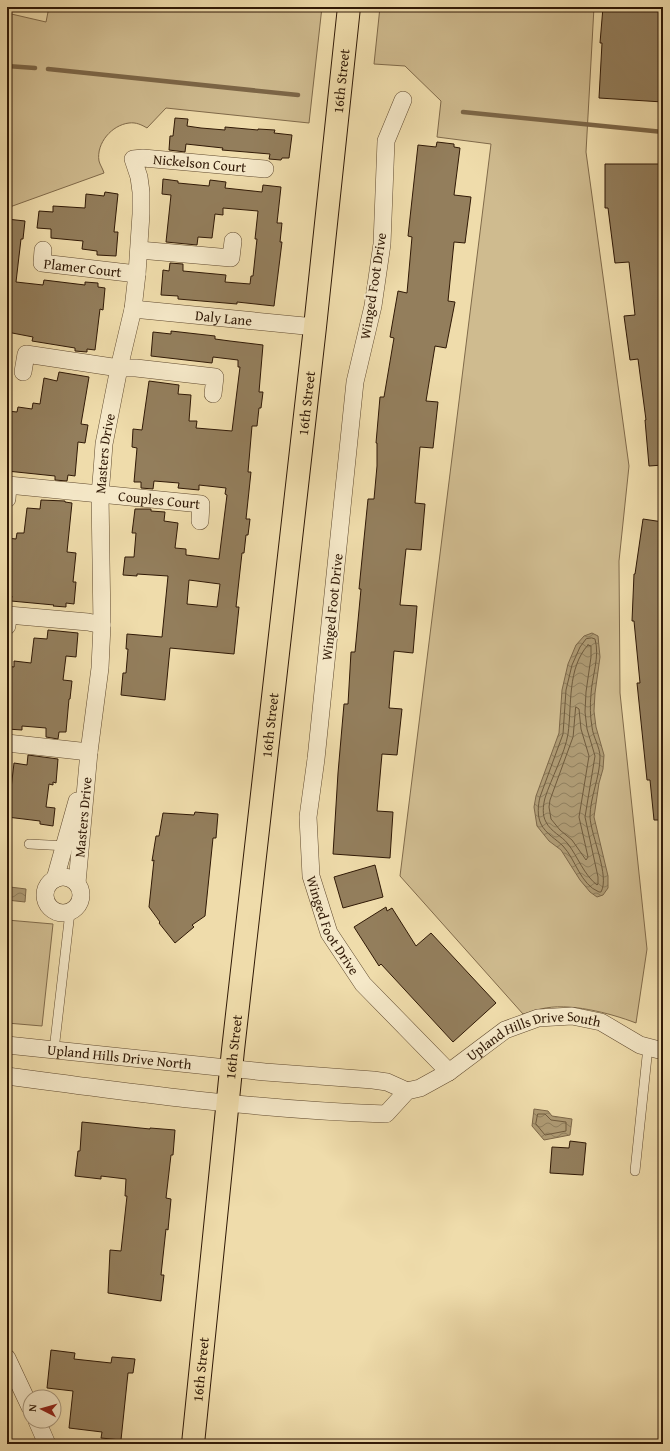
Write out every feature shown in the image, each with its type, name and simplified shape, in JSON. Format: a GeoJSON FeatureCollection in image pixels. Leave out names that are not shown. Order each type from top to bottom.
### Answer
{"type":"FeatureCollection","features":[{"type":"Feature","properties":{"kind":"main road","name":"16th Street"},"geometry":{"type":"LineString","coordinates":[[193,1444],[227,1104],[315,326],[349,7]]}},
{"type":"Feature","properties":{"kind":"street","name":"Winged Foot Drive"},"geometry":{"type":"LineString","coordinates":[[403,100],[386,141],[382,244],[372,306],[355,382],[317,751],[308,817],[311,876],[329,933],[363,984],[449,1072]]}},
{"type":"Feature","properties":{"kind":"street","name":"Nickelson Court"},"geometry":{"type":"LineString","coordinates":[[133,159],[143,158],[265,169]]}},
{"type":"Feature","properties":{"kind":"street","name":"Masters Drive"},"geometry":{"type":"LineString","coordinates":[[73,847],[55,879],[47,888],[45,894],[46,900],[52,910],[64,913],[75,909],[81,899],[82,894],[77,883],[73,847],[89,752],[100,668],[102,625],[100,494],[104,444],[119,368],[133,309],[139,250],[141,192],[139,177],[133,159]]}},
{"type":"Feature","properties":{"kind":"street"},"geometry":{"type":"LineString","coordinates":[[139,250],[231,258],[233,241]]}},
{"type":"Feature","properties":{"kind":"street","name":"Plamer Court"},"geometry":{"type":"LineString","coordinates":[[43,250],[42,263],[137,274]]}},
{"type":"Feature","properties":{"kind":"street","name":"Daly Lane"},"geometry":{"type":"LineString","coordinates":[[133,309],[315,326]]}},
{"type":"Feature","properties":{"kind":"street"},"geometry":{"type":"LineString","coordinates":[[23,372],[26,354],[119,368],[136,368],[215,377],[213,394]]}},
{"type":"Feature","properties":{"kind":"street"},"geometry":{"type":"LineString","coordinates":[[7,499],[8,485],[100,494]]}},
{"type":"Feature","properties":{"kind":"street","name":"Couples Court"},"geometry":{"type":"LineString","coordinates":[[100,494],[201,504],[200,520]]}},
{"type":"Feature","properties":{"kind":"street"},"geometry":{"type":"LineString","coordinates":[[7,626],[8,615],[88,622],[102,625]]}},
{"type":"Feature","properties":{"kind":"street"},"geometry":{"type":"LineString","coordinates":[[7,743],[89,752]]}},
{"type":"Feature","properties":{"kind":"street","name":"Masters Drive"},"geometry":{"type":"LineString","coordinates":[[55,879],[67,877],[77,883]]}},
{"type":"Feature","properties":{"kind":"street","name":"Upland Hills Drive South"},"geometry":{"type":"LineString","coordinates":[[227,1104],[386,1114],[407,1091],[420,1088],[449,1072],[505,1030],[538,1018],[572,1016],[601,1022],[640,1045],[656,1049]]}},
{"type":"Feature","properties":{"kind":"street","name":"Upland Hills Drive North"},"geometry":{"type":"LineString","coordinates":[[7,1045],[231,1069]]}},
{"type":"Feature","properties":{"kind":"street"},"geometry":{"type":"LineString","coordinates":[[231,1069],[373,1080],[387,1082],[407,1091]]}},
{"type":"Feature","properties":{"kind":"street"},"geometry":{"type":"LineString","coordinates":[[7,1076],[106,1090],[227,1104]]}},
{"type":"Feature","properties":{"kind":"street"},"geometry":{"type":"LineString","coordinates":[[7,1358],[22,1390]]}},
{"type":"Feature","properties":{"kind":"street"},"geometry":{"type":"LineString","coordinates":[[40,1429],[47,1444]]}},
{"type":"Feature","properties":{"kind":"lane"},"geometry":{"type":"LineString","coordinates":[[29,844],[73,847]]}},
{"type":"Feature","properties":{"kind":"lane"},"geometry":{"type":"LineString","coordinates":[[54,1050],[70,912]]}},
{"type":"Feature","properties":{"kind":"lane"},"geometry":{"type":"LineString","coordinates":[[635,1171],[656,1049]]}},
{"type":"Feature","properties":{"kind":"shaded area"},"geometry":{"type":"Polygon","coordinates":[[[49,7],[322,7],[309,123],[166,108],[147,128],[136,123],[123,124],[111,131],[106,136],[100,148],[99,154],[99,161],[104,173],[7,208],[7,13],[46,22],[49,7]]]}},
{"type":"Feature","properties":{"kind":"shaded area"},"geometry":{"type":"Polygon","coordinates":[[[380,7],[594,7],[586,152],[629,466],[619,561],[620,693],[647,949],[636,1023],[602,1012],[564,1007],[539,1009],[523,1014],[400,876],[491,144],[437,137],[441,101],[405,66],[374,64],[380,7]]]}},
{"type":"Feature","properties":{"kind":"shaded area"},"geometry":{"type":"Polygon","coordinates":[[[7,920],[53,924],[42,1026],[7,1023],[7,920]]]}},
{"type":"Feature","properties":{"kind":"water"},"geometry":{"type":"Polygon","coordinates":[[[592,633],[598,636],[600,657],[594,711],[596,727],[604,755],[603,769],[599,783],[594,817],[608,876],[608,888],[603,895],[597,897],[590,892],[580,880],[561,850],[549,841],[537,826],[534,807],[536,796],[559,733],[562,690],[568,664],[576,645],[584,636],[592,633]]]}},
{"type":"Feature","properties":{"kind":"water"},"geometry":{"type":"Polygon","coordinates":[[[7,878],[10,879],[10,887],[26,889],[25,902],[7,900],[7,878]]]}},
{"type":"Feature","properties":{"kind":"water"},"geometry":{"type":"Polygon","coordinates":[[[534,1109],[548,1111],[552,1116],[572,1119],[570,1135],[544,1140],[532,1126],[534,1109]]]}},
{"type":"Feature","properties":{"kind":"building"},"geometry":{"type":"Polygon","coordinates":[[[603,7],[663,7],[663,102],[599,98],[602,43],[600,43],[603,7]]]}},
{"type":"Feature","properties":{"kind":"building"},"geometry":{"type":"Polygon","coordinates":[[[175,118],[188,119],[187,126],[225,130],[225,127],[275,130],[274,133],[292,135],[289,158],[282,158],[281,160],[269,159],[270,154],[222,150],[223,148],[186,144],[185,152],[169,150],[170,136],[173,136],[175,118]]]}},
{"type":"Feature","properties":{"kind":"building"},"geometry":{"type":"Polygon","coordinates":[[[437,142],[454,144],[454,147],[460,148],[454,195],[471,197],[465,243],[454,242],[448,301],[455,302],[446,348],[435,346],[426,401],[438,402],[433,448],[420,447],[415,503],[425,504],[421,550],[406,549],[400,605],[417,606],[413,653],[394,651],[389,708],[402,709],[397,755],[382,754],[377,811],[393,812],[390,858],[333,854],[344,704],[348,704],[351,652],[355,652],[361,589],[359,589],[368,499],[374,499],[377,466],[376,443],[380,397],[384,397],[394,338],[390,337],[398,291],[407,293],[412,237],[408,236],[418,145],[436,147],[437,142]]]}},
{"type":"Feature","properties":{"kind":"building"},"geometry":{"type":"Polygon","coordinates":[[[605,164],[663,164],[663,465],[649,466],[646,420],[638,359],[630,360],[624,316],[635,315],[629,262],[615,263],[608,208],[605,208],[605,164]]]}},
{"type":"Feature","properties":{"kind":"building"},"geometry":{"type":"Polygon","coordinates":[[[163,179],[178,181],[178,183],[209,186],[210,180],[226,182],[225,188],[262,192],[263,185],[281,187],[277,223],[282,223],[280,242],[282,242],[274,306],[237,302],[237,304],[178,299],[178,296],[161,295],[163,270],[169,271],[170,263],[183,264],[183,271],[226,275],[225,282],[250,284],[251,276],[253,276],[258,211],[223,208],[223,215],[215,214],[212,238],[198,237],[197,245],[166,242],[171,195],[162,194],[163,179]]]}},
{"type":"Feature","properties":{"kind":"building"},"geometry":{"type":"Polygon","coordinates":[[[105,192],[118,194],[114,232],[118,232],[116,256],[97,255],[97,251],[82,249],[83,241],[51,238],[51,229],[37,228],[39,211],[53,212],[53,206],[85,208],[86,194],[104,196],[105,192]]]}},
{"type":"Feature","properties":{"kind":"building"},"geometry":{"type":"Polygon","coordinates":[[[7,219],[25,221],[23,239],[21,239],[16,282],[43,285],[44,280],[85,285],[85,282],[98,283],[98,287],[105,288],[103,310],[100,309],[95,350],[87,349],[87,352],[75,351],[75,348],[32,341],[33,337],[7,332],[7,219]]]}},
{"type":"Feature","properties":{"kind":"building"},"geometry":{"type":"Polygon","coordinates":[[[171,331],[215,336],[215,339],[263,345],[259,392],[263,392],[257,426],[252,426],[248,472],[251,472],[246,519],[250,519],[244,553],[242,553],[236,607],[239,607],[234,654],[170,648],[165,700],[121,695],[123,673],[126,673],[128,649],[126,649],[127,634],[162,637],[168,576],[137,574],[137,576],[123,575],[125,557],[134,557],[136,533],[132,533],[135,509],[151,509],[151,511],[165,512],[164,521],[178,523],[175,548],[186,549],[186,555],[219,559],[227,495],[225,494],[226,488],[199,485],[199,490],[178,488],[179,483],[154,481],[153,489],[141,488],[141,482],[134,482],[137,448],[132,447],[133,429],[142,430],[149,381],[179,385],[178,394],[191,395],[189,421],[197,421],[196,428],[232,431],[240,367],[238,367],[238,360],[213,357],[212,363],[151,356],[153,332],[171,334],[171,331]],[[189,580],[187,604],[217,607],[220,584],[189,580]]]}},
{"type":"Feature","properties":{"kind":"building"},"geometry":{"type":"Polygon","coordinates":[[[59,372],[89,377],[81,424],[88,425],[85,443],[78,442],[75,476],[68,475],[67,481],[55,480],[55,476],[7,471],[7,411],[17,412],[18,407],[32,409],[33,403],[40,404],[44,378],[57,381],[59,372]]]}},
{"type":"Feature","properties":{"kind":"building"},"geometry":{"type":"Polygon","coordinates":[[[41,500],[65,501],[72,503],[67,552],[76,553],[73,582],[76,582],[74,604],[66,603],[66,607],[11,601],[12,596],[7,596],[7,538],[16,539],[17,533],[24,533],[27,508],[40,509],[41,500]]]}},
{"type":"Feature","properties":{"kind":"building"},"geometry":{"type":"Polygon","coordinates":[[[643,519],[663,522],[663,820],[654,820],[650,780],[647,780],[637,683],[640,683],[634,621],[632,621],[634,574],[643,519]]]}},
{"type":"Feature","properties":{"kind":"building"},"geometry":{"type":"Polygon","coordinates":[[[48,630],[78,633],[76,657],[66,656],[63,680],[72,681],[66,732],[59,732],[58,739],[46,737],[46,728],[22,726],[22,730],[7,729],[7,666],[14,667],[14,661],[31,663],[34,638],[47,639],[48,630]]]}},
{"type":"Feature","properties":{"kind":"building"},"geometry":{"type":"Polygon","coordinates":[[[28,755],[58,759],[56,783],[53,782],[53,785],[49,784],[46,807],[55,808],[53,826],[40,824],[40,821],[7,817],[7,788],[11,789],[14,763],[27,765],[28,755]]]}},
{"type":"Feature","properties":{"kind":"building"},"geometry":{"type":"Polygon","coordinates":[[[195,812],[218,814],[216,838],[213,838],[205,916],[192,925],[194,927],[175,943],[159,923],[160,922],[149,907],[154,860],[152,861],[156,836],[159,836],[163,813],[194,815],[195,812]]]}},
{"type":"Feature","properties":{"kind":"building"},"geometry":{"type":"Polygon","coordinates":[[[375,865],[383,897],[343,908],[334,877],[375,865]]]}},
{"type":"Feature","properties":{"kind":"building"},"geometry":{"type":"Polygon","coordinates":[[[386,907],[387,911],[392,908],[416,946],[431,933],[496,1003],[453,1042],[381,964],[379,966],[354,927],[386,907]]]}},
{"type":"Feature","properties":{"kind":"building"},"geometry":{"type":"Polygon","coordinates":[[[82,1122],[175,1130],[173,1155],[171,1155],[166,1198],[171,1199],[161,1275],[164,1275],[161,1301],[108,1293],[110,1250],[121,1251],[127,1196],[125,1196],[126,1179],[101,1176],[101,1179],[75,1176],[78,1151],[80,1151],[82,1122]]]}},
{"type":"Feature","properties":{"kind":"building"},"geometry":{"type":"Polygon","coordinates":[[[570,1141],[586,1143],[583,1175],[550,1173],[552,1147],[569,1148],[570,1141]]]}},
{"type":"Feature","properties":{"kind":"building"},"geometry":{"type":"Polygon","coordinates":[[[51,1350],[75,1353],[74,1359],[111,1363],[112,1357],[135,1359],[133,1373],[128,1373],[121,1440],[101,1438],[102,1432],[69,1428],[73,1391],[47,1388],[51,1350]]]}},
{"type":"Feature","properties":{"kind":"waterway"},"geometry":{"type":"LineString","coordinates":[[7,66],[35,68]]}},
{"type":"Feature","properties":{"kind":"waterway"},"geometry":{"type":"LineString","coordinates":[[48,69],[298,95]]}},
{"type":"Feature","properties":{"kind":"waterway"},"geometry":{"type":"LineString","coordinates":[[463,112],[663,132]]}}]}
